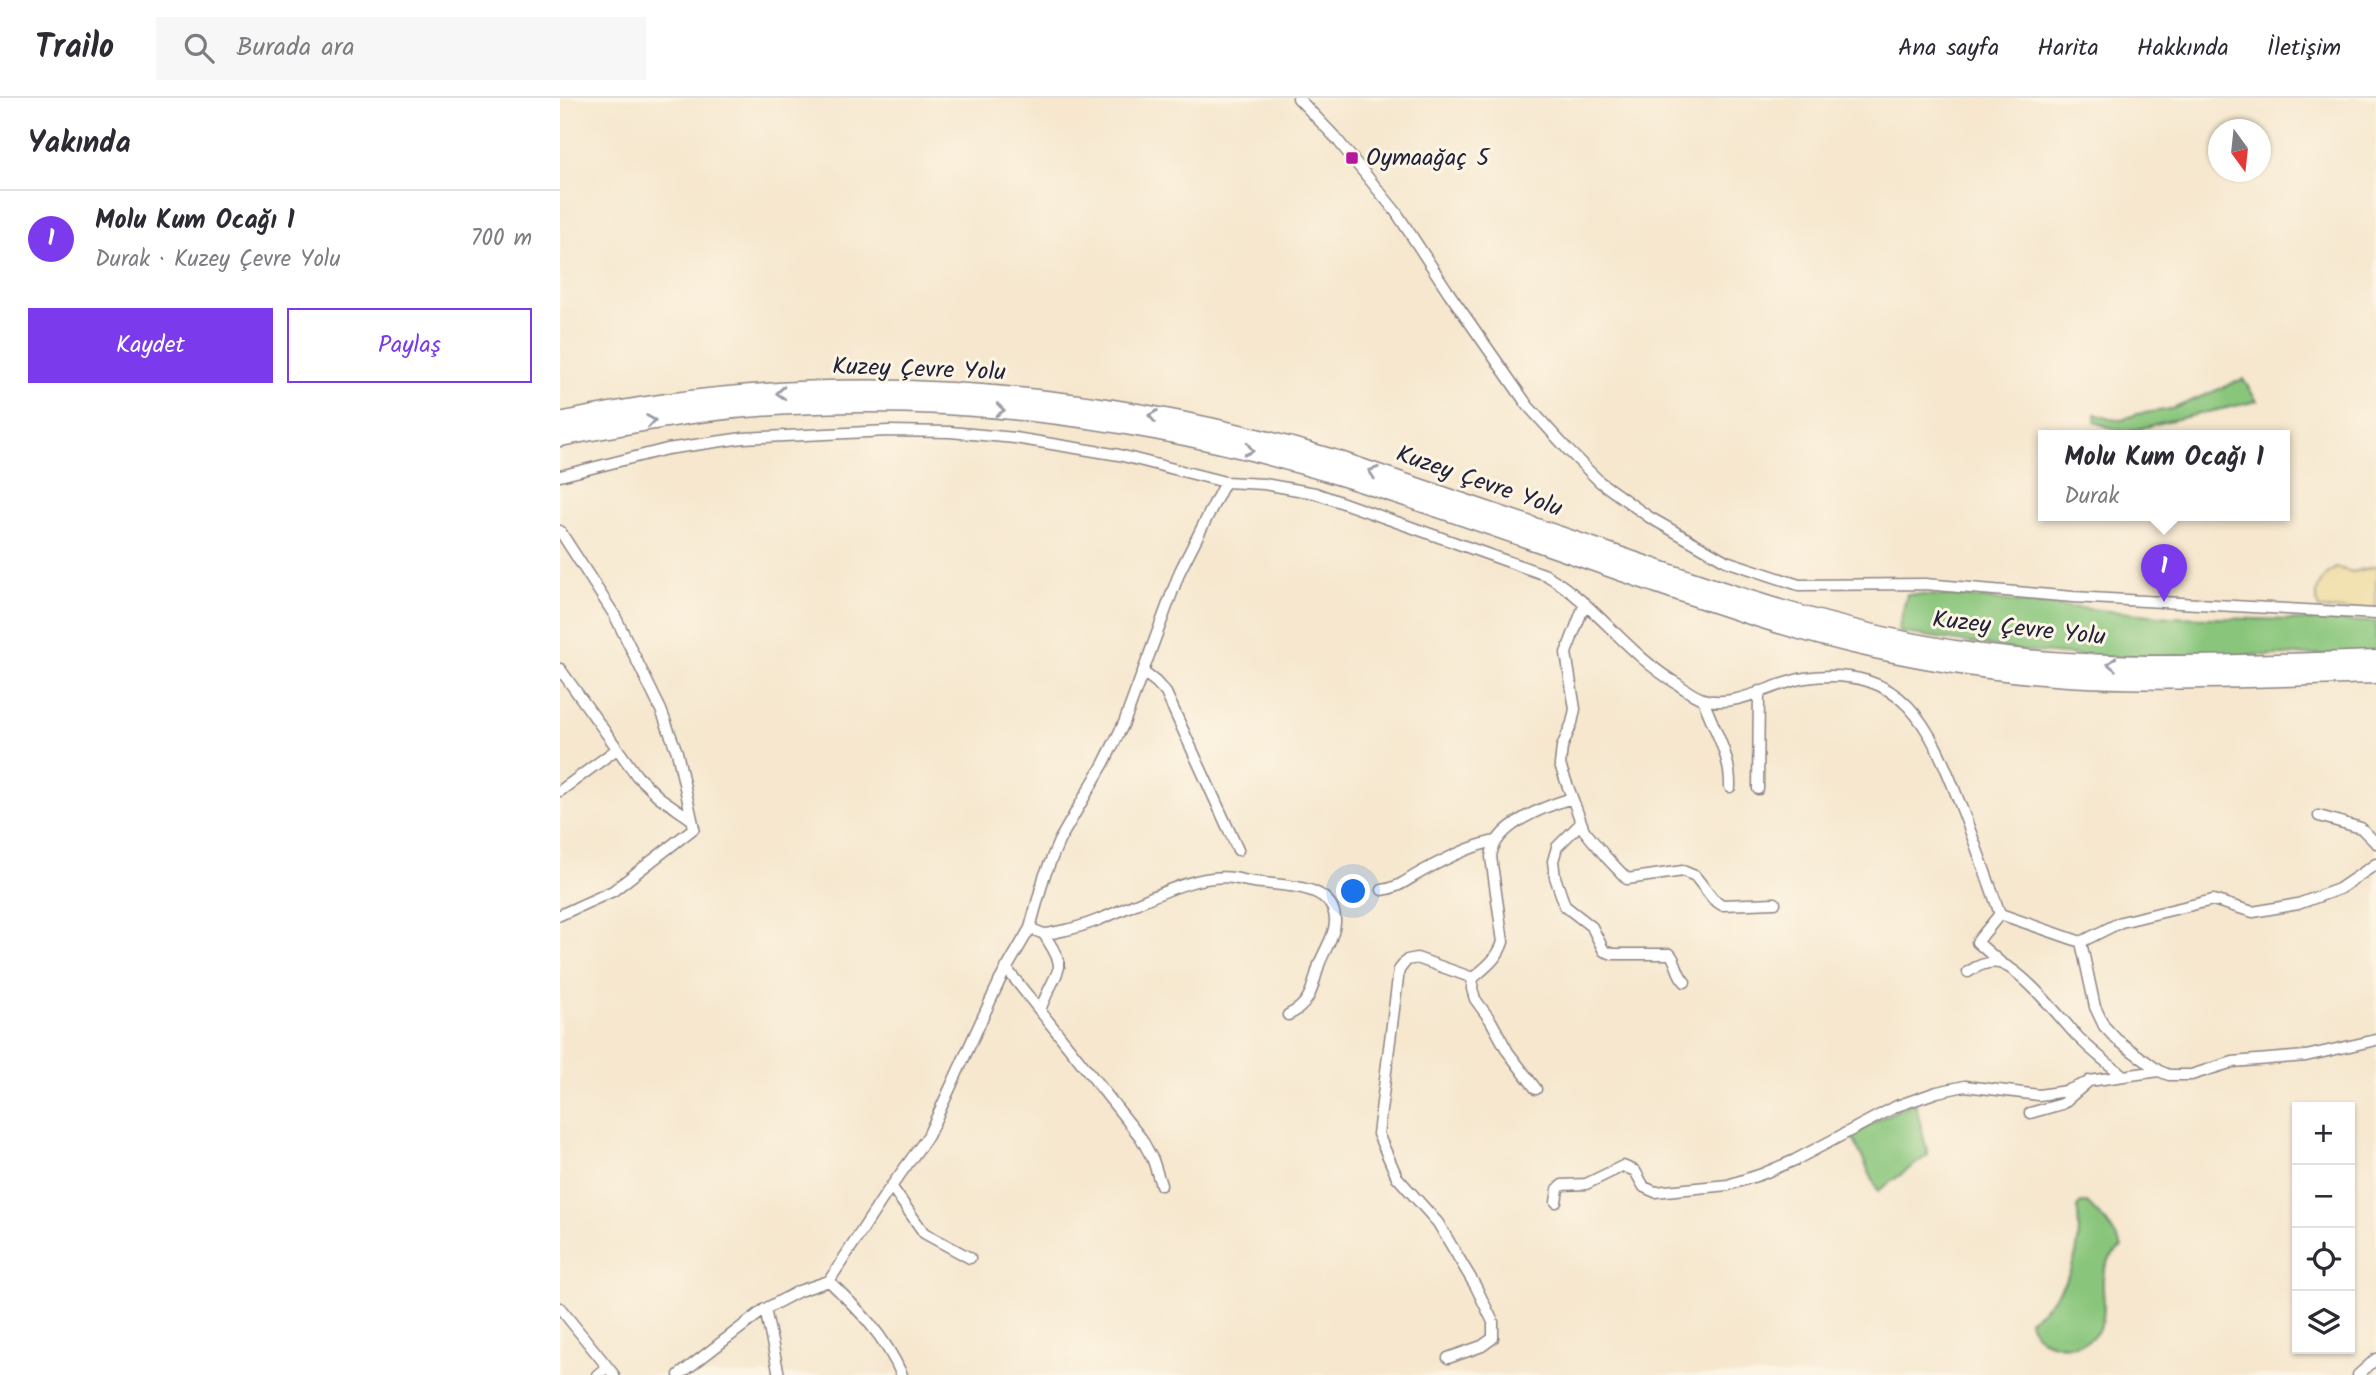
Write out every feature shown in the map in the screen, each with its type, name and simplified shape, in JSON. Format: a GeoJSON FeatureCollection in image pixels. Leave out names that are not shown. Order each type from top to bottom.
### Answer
{"type":"FeatureCollection","features":[{"type":"Feature","properties":{"kind":"highway","name":"Kuzey Çevre Yolu"},"geometry":{"type":"LineString","coordinates":[[560,422],[703,399],[791,392],[933,391],[1036,399],[1156,416],[1282,443],[1756,603],[1878,636],[2037,661],[2217,665],[2376,660]]}},
{"type":"Feature","properties":{"kind":"highway"},"geometry":{"type":"LineString","coordinates":[[560,414],[605,407],[703,399]]}},
{"type":"Feature","properties":{"kind":"highway","name":"Kuzey Çevre Yolu"},"geometry":{"type":"LineString","coordinates":[[560,439],[608,428],[707,412],[793,406],[881,403],[947,405],[1059,416],[1148,429],[1268,455],[1387,492],[1743,613],[1874,649],[1972,667],[2034,674],[2118,678],[2376,674]]}},
{"type":"Feature","properties":{"kind":"street"},"geometry":{"type":"LineString","coordinates":[[1297,98],[1335,137],[1396,212],[1528,406],[1568,450],[1600,482],[1649,517],[1726,561],[1799,585],[1925,584],[2073,597],[2376,614]]}},
{"type":"Feature","properties":{"kind":"street"},"geometry":{"type":"LineString","coordinates":[[560,476],[667,449],[718,441],[888,431],[981,434],[1049,442],[1142,460],[1224,482],[1284,486],[1330,498],[1535,570],[1566,587],[1640,657],[1703,699],[1733,701],[1800,679],[1843,676],[1864,680],[1884,689],[1912,708],[1927,728],[1947,770],[2000,914]]}},
{"type":"Feature","properties":{"kind":"street"},"geometry":{"type":"LineString","coordinates":[[679,1375],[765,1309],[799,1291],[829,1281],[891,1186],[928,1136],[1006,968],[1030,928],[1038,894],[1054,852],[1114,743],[1180,571],[1224,482]]}},
{"type":"Feature","properties":{"kind":"street"},"geometry":{"type":"LineString","coordinates":[[560,531],[615,616],[661,710],[677,752],[694,828],[613,891],[560,915]]}},
{"type":"Feature","properties":{"kind":"street"},"geometry":{"type":"LineString","coordinates":[[1585,603],[1566,653],[1575,709],[1573,723],[1562,747],[1560,765],[1581,823],[1591,839],[1625,878],[1678,870],[1699,879],[1713,898],[1722,905],[1775,903]]}},
{"type":"Feature","properties":{"kind":"street"},"geometry":{"type":"LineString","coordinates":[[560,669],[617,749],[649,788],[691,819]]}},
{"type":"Feature","properties":{"kind":"street"},"geometry":{"type":"LineString","coordinates":[[1143,672],[1166,693],[1238,850]]}},
{"type":"Feature","properties":{"kind":"street"},"geometry":{"type":"LineString","coordinates":[[1758,789],[1759,691]]}},
{"type":"Feature","properties":{"kind":"street"},"geometry":{"type":"LineString","coordinates":[[1703,699],[1725,750],[1730,770],[1730,787]]}},
{"type":"Feature","properties":{"kind":"street"},"geometry":{"type":"LineString","coordinates":[[560,791],[617,749]]}},
{"type":"Feature","properties":{"kind":"street"},"geometry":{"type":"LineString","coordinates":[[1536,1089],[1508,1052],[1475,999],[1473,978],[1494,959],[1503,942],[1492,857],[1497,841],[1510,827],[1525,818],[1572,798]]}},
{"type":"Feature","properties":{"kind":"street"},"geometry":{"type":"LineString","coordinates":[[2319,816],[2361,828],[2376,843]]}},
{"type":"Feature","properties":{"kind":"street"},"geometry":{"type":"LineString","coordinates":[[1581,823],[1559,844],[1554,856],[1555,877],[1565,906],[1592,927],[1607,953],[1670,954],[1677,972],[1685,982]]}},
{"type":"Feature","properties":{"kind":"street"},"geometry":{"type":"LineString","coordinates":[[1382,890],[1398,887],[1420,873],[1479,846],[1497,841]]}},
{"type":"Feature","properties":{"kind":"street"},"geometry":{"type":"LineString","coordinates":[[2000,914],[2081,942],[2121,922],[2213,900],[2253,912],[2298,904],[2339,889],[2376,864]]}},
{"type":"Feature","properties":{"kind":"street"},"geometry":{"type":"LineString","coordinates":[[1030,928],[1044,934],[1082,927],[1202,879],[1231,877],[1311,890],[1325,898],[1331,906],[1335,918],[1334,928],[1311,995],[1304,1005],[1288,1014]]}},
{"type":"Feature","properties":{"kind":"street"},"geometry":{"type":"LineString","coordinates":[[2000,914],[1978,942],[2051,1004],[2082,1040],[2124,1076]]}},
{"type":"Feature","properties":{"kind":"street"},"geometry":{"type":"LineString","coordinates":[[1040,1011],[1044,996],[1059,968],[1058,960],[1044,934]]}},
{"type":"Feature","properties":{"kind":"street"},"geometry":{"type":"LineString","coordinates":[[2081,942],[2095,1007],[2104,1027],[2159,1071],[2177,1076],[2191,1075],[2233,1062],[2306,1056],[2376,1040]]}},
{"type":"Feature","properties":{"kind":"street"},"geometry":{"type":"LineString","coordinates":[[1448,1358],[1482,1346],[1493,1338],[1493,1322],[1476,1287],[1438,1223],[1397,1177],[1378,1134],[1401,966],[1406,960],[1417,958],[1473,978]]}},
{"type":"Feature","properties":{"kind":"street"},"geometry":{"type":"LineString","coordinates":[[1968,972],[1983,964],[2001,964]]}},
{"type":"Feature","properties":{"kind":"street"},"geometry":{"type":"LineString","coordinates":[[1006,968],[1141,1138],[1153,1160],[1161,1185]]}},
{"type":"Feature","properties":{"kind":"street"},"geometry":{"type":"LineString","coordinates":[[1556,1202],[1558,1189],[1562,1185],[1586,1184],[1622,1166],[1635,1171],[1644,1187],[1654,1192],[1728,1185],[1795,1160],[1897,1106],[1944,1090],[1965,1086],[2039,1095],[2057,1093],[2089,1081],[2159,1071]]}},
{"type":"Feature","properties":{"kind":"street"},"geometry":{"type":"LineString","coordinates":[[2030,1114],[2062,1104],[2074,1096],[2084,1084]]}},
{"type":"Feature","properties":{"kind":"street"},"geometry":{"type":"LineString","coordinates":[[891,1186],[924,1233],[970,1258]]}},
{"type":"Feature","properties":{"kind":"street"},"geometry":{"type":"LineString","coordinates":[[829,1281],[875,1327],[902,1375]]}},
{"type":"Feature","properties":{"kind":"street"},"geometry":{"type":"LineString","coordinates":[[560,1308],[610,1371],[597,1375]]}},
{"type":"Feature","properties":{"kind":"street"},"geometry":{"type":"LineString","coordinates":[[765,1309],[779,1375]]}},
{"type":"Feature","properties":{"kind":"street"},"geometry":{"type":"LineString","coordinates":[[2358,1375],[2376,1359]]}},
{"type":"Feature","properties":{"kind":"green space"},"geometry":{"type":"Polygon","coordinates":[[[2243,379],[2257,401],[2136,430],[2117,430],[2095,422],[2095,414],[2122,420],[2137,414],[2172,409],[2243,379]]]}},
{"type":"Feature","properties":{"kind":"green space"},"geometry":{"type":"Polygon","coordinates":[[[1907,594],[1968,597],[2170,617],[2376,622],[2376,654],[2105,657],[2024,651],[1898,632],[1907,594]]]}},
{"type":"Feature","properties":{"kind":"green space"},"geometry":{"type":"Polygon","coordinates":[[[1915,1102],[1928,1155],[1878,1191],[1852,1136],[1915,1102]]]}},
{"type":"Feature","properties":{"kind":"green space"},"geometry":{"type":"Polygon","coordinates":[[[2081,1203],[2087,1203],[2109,1225],[2122,1247],[2112,1256],[2104,1272],[2104,1308],[2100,1328],[2080,1344],[2054,1344],[2039,1337],[2032,1330],[2029,1320],[2054,1298],[2070,1271],[2078,1240],[2077,1207],[2081,1203]]]}},
{"type":"Feature","properties":{"kind":"sand"},"geometry":{"type":"Polygon","coordinates":[[[2376,566],[2376,611],[2319,609],[2319,585],[2330,572],[2336,568],[2353,572],[2376,566]]]}},
{"type":"Feature","properties":{"kind":"place","name":"Oymaağaç 5"},"geometry":{"type":"Point","coordinates":[1352,158]}},
{"type":"Feature","properties":{"kind":"place","name":"Molu Kum Ocağı 1"},"geometry":{"type":"Point","coordinates":[2164,602]}}]}
